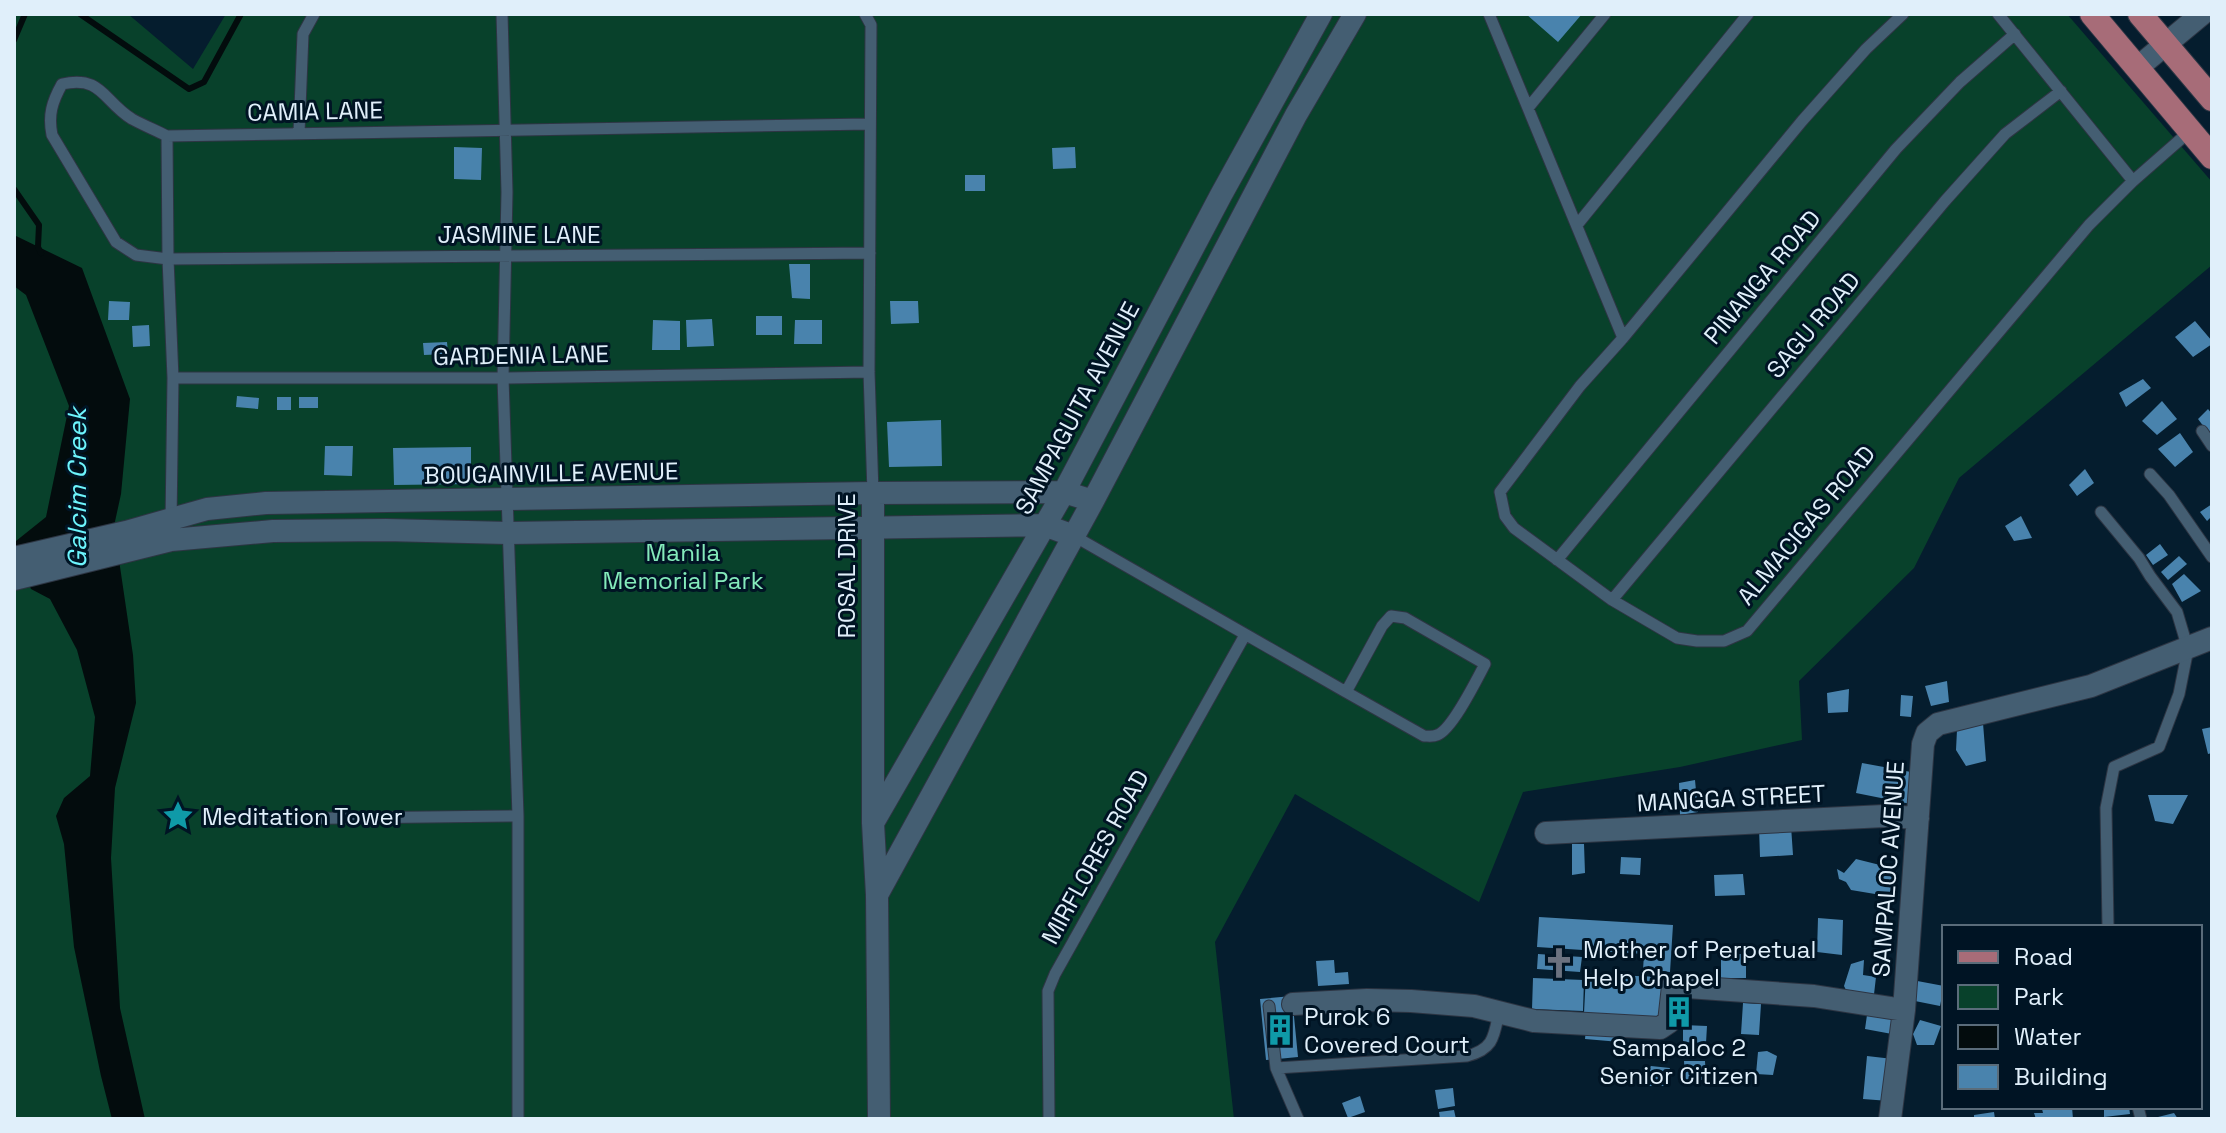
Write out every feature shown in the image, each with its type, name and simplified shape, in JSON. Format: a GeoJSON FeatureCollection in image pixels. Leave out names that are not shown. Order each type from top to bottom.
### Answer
{"type":"FeatureCollection","features":[{"type":"Feature","properties":{"kind":"main road"},"geometry":{"type":"LineString","coordinates":[[2092,14],[2212,157]]}},
{"type":"Feature","properties":{"kind":"main road"},"geometry":{"type":"LineString","coordinates":[[2140,14],[2212,99]]}},
{"type":"Feature","properties":{"kind":"street","name":"SAMPAGUITA AVENUE"},"geometry":{"type":"LineString","coordinates":[[873,823],[1064,492],[1321,14]]}},
{"type":"Feature","properties":{"kind":"street"},"geometry":{"type":"LineString","coordinates":[[877,895],[1093,501],[1296,115],[1355,14]]}},
{"type":"Feature","properties":{"kind":"street"},"geometry":{"type":"LineString","coordinates":[[2137,68],[2202,14]]}},
{"type":"Feature","properties":{"kind":"street"},"geometry":{"type":"LineString","coordinates":[[1272,101],[1296,115]]}},
{"type":"Feature","properties":{"kind":"street","name":"BOUGAINVILLE AVENUE"},"geometry":{"type":"LineString","coordinates":[[14,579],[171,529],[207,509],[266,503],[1064,492],[1093,501]]}},
{"type":"Feature","properties":{"kind":"street","name":"ROSAL DRIVE"},"geometry":{"type":"LineString","coordinates":[[873,493],[873,823],[877,895],[879,1119]]}},
{"type":"Feature","properties":{"kind":"street","name":"BOUGAINVILLE AVENUE"},"geometry":{"type":"LineString","coordinates":[[171,529],[508,533],[1044,525],[1074,536]]}},
{"type":"Feature","properties":{"kind":"street","name":"BOUGAINVILLE AVENUE"},"geometry":{"type":"LineString","coordinates":[[14,558],[127,542]]}},
{"type":"Feature","properties":{"kind":"street","name":"SAMPALOC AVENUE"},"geometry":{"type":"LineString","coordinates":[[1890,1119],[1904,1010],[1923,744],[1927,733],[1938,724],[2091,686],[2212,638]]}},
{"type":"Feature","properties":{"kind":"street","name":"MANGGA STREET"},"geometry":{"type":"LineString","coordinates":[[1546,833],[1884,816],[1918,818]]}},
{"type":"Feature","properties":{"kind":"street"},"geometry":{"type":"LineString","coordinates":[[1293,1004],[1411,1001],[1474,1006],[1534,1021],[1660,1028],[1669,1022],[1673,986],[1814,996],[1904,1010]]}},
{"type":"Feature","properties":{"kind":"lane"},"geometry":{"type":"LineString","coordinates":[[299,133],[303,34],[314,14]]}},
{"type":"Feature","properties":{"kind":"lane"},"geometry":{"type":"LineString","coordinates":[[502,14],[507,192],[503,378],[518,816],[518,1119]]}},
{"type":"Feature","properties":{"kind":"lane","name":"ROSAL DRIVE"},"geometry":{"type":"LineString","coordinates":[[865,14],[871,25],[869,372],[873,493]]}},
{"type":"Feature","properties":{"kind":"lane"},"geometry":{"type":"LineString","coordinates":[[1489,14],[1623,338],[1802,121],[1866,49],[1903,14]]}},
{"type":"Feature","properties":{"kind":"lane"},"geometry":{"type":"LineString","coordinates":[[1528,108],[1605,14]]}},
{"type":"Feature","properties":{"kind":"lane"},"geometry":{"type":"LineString","coordinates":[[1577,225],[1748,14]]}},
{"type":"Feature","properties":{"kind":"lane"},"geometry":{"type":"LineString","coordinates":[[1998,14],[2133,181]]}},
{"type":"Feature","properties":{"kind":"lane","name":"PINANGA ROAD"},"geometry":{"type":"LineString","coordinates":[[1557,560],[1896,149],[1960,82],[2015,34]]}},
{"type":"Feature","properties":{"kind":"lane","name":"JASMINE LANE"},"geometry":{"type":"LineString","coordinates":[[167,136],[133,120],[98,87],[78,81],[62,84],[49,117],[52,135],[116,242],[136,255],[168,259],[870,253]]}},
{"type":"Feature","properties":{"kind":"lane","name":"SAGU ROAD"},"geometry":{"type":"LineString","coordinates":[[1612,600],[1945,201],[2005,134],[2061,91]]}},
{"type":"Feature","properties":{"kind":"lane","name":"CAMIA LANE"},"geometry":{"type":"LineString","coordinates":[[167,136],[869,124]]}},
{"type":"Feature","properties":{"kind":"lane","name":"ALMACIGAS ROAD"},"geometry":{"type":"LineString","coordinates":[[1623,338],[1580,386],[1500,492],[1505,516],[1514,528],[1612,600],[1677,638],[1724,641],[1747,631],[2089,225],[2190,131]]}},
{"type":"Feature","properties":{"kind":"lane"},"geometry":{"type":"LineString","coordinates":[[167,136],[173,378],[171,529]]}},
{"type":"Feature","properties":{"kind":"lane","name":"GARDENIA LANE"},"geometry":{"type":"LineString","coordinates":[[173,378],[503,378],[869,372]]}},
{"type":"Feature","properties":{"kind":"lane"},"geometry":{"type":"LineString","coordinates":[[2202,431],[2212,446]]}},
{"type":"Feature","properties":{"kind":"lane"},"geometry":{"type":"LineString","coordinates":[[2150,474],[2169,495],[2212,557]]}},
{"type":"Feature","properties":{"kind":"lane"},"geometry":{"type":"LineString","coordinates":[[2101,512],[2139,558],[2177,612],[2188,649],[2179,694],[2159,747],[2114,767],[2106,808],[2108,925]]}},
{"type":"Feature","properties":{"kind":"lane"},"geometry":{"type":"LineString","coordinates":[[1074,536],[1245,635],[1346,692],[1424,736],[1437,735],[1446,728],[1471,692],[1485,664],[1405,618],[1391,616],[1382,626],[1346,692]]}},
{"type":"Feature","properties":{"kind":"lane","name":"MIRFLORES ROAD"},"geometry":{"type":"LineString","coordinates":[[1049,1119],[1048,991],[1245,635]]}},
{"type":"Feature","properties":{"kind":"lane"},"geometry":{"type":"LineString","coordinates":[[262,819],[518,816]]}},
{"type":"Feature","properties":{"kind":"lane"},"geometry":{"type":"LineString","coordinates":[[1269,1006],[1276,1068],[1298,1119]]}},
{"type":"Feature","properties":{"kind":"lane"},"geometry":{"type":"LineString","coordinates":[[1276,1068],[1480,1053],[1492,1040],[1499,1012]]}},
{"type":"Feature","properties":{"kind":"green space","name":"Manila Memorial Park"},"geometry":{"type":"Polygon","coordinates":[[[14,14],[128,14],[193,69],[226,14],[2067,14],[2212,182],[2212,265],[1959,478],[1914,568],[1799,681],[1802,740],[1680,767],[1523,792],[1479,902],[1295,794],[1215,942],[1234,1119],[14,1119],[14,14]]]}},
{"type":"Feature","properties":{"kind":"water"},"geometry":{"type":"Polygon","coordinates":[[[14,235],[82,268],[130,399],[121,494],[114,526],[133,655],[136,703],[115,788],[111,858],[120,1008],[145,1119],[112,1119],[74,947],[64,844],[56,816],[64,798],[90,776],[95,717],[77,650],[50,599],[31,589],[14,551],[16,541],[46,517],[69,406],[26,295],[14,286],[14,235]]]}},
{"type":"Feature","properties":{"kind":"building"},"geometry":{"type":"Polygon","coordinates":[[[1526,14],[1582,14],[1558,42],[1526,14]]]}},
{"type":"Feature","properties":{"kind":"building"},"geometry":{"type":"Polygon","coordinates":[[[454,147],[482,148],[481,180],[454,179],[454,147]]]}},
{"type":"Feature","properties":{"kind":"building"},"geometry":{"type":"Polygon","coordinates":[[[1075,147],[1076,168],[1053,169],[1052,148],[1075,147]]]}},
{"type":"Feature","properties":{"kind":"building"},"geometry":{"type":"Polygon","coordinates":[[[965,175],[985,175],[985,191],[965,191],[965,175]]]}},
{"type":"Feature","properties":{"kind":"building"},"geometry":{"type":"Polygon","coordinates":[[[789,264],[810,264],[810,299],[792,298],[789,264]]]}},
{"type":"Feature","properties":{"kind":"building"},"geometry":{"type":"Polygon","coordinates":[[[109,301],[130,302],[129,320],[108,320],[109,301]]]}},
{"type":"Feature","properties":{"kind":"building"},"geometry":{"type":"Polygon","coordinates":[[[890,301],[918,301],[919,323],[891,324],[890,301]]]}},
{"type":"Feature","properties":{"kind":"building"},"geometry":{"type":"Polygon","coordinates":[[[756,316],[782,316],[782,335],[756,335],[756,316]]]}},
{"type":"Feature","properties":{"kind":"building"},"geometry":{"type":"Polygon","coordinates":[[[712,319],[714,346],[687,347],[686,320],[712,319]]]}},
{"type":"Feature","properties":{"kind":"building"},"geometry":{"type":"Polygon","coordinates":[[[653,320],[680,321],[680,350],[652,350],[653,320]]]}},
{"type":"Feature","properties":{"kind":"building"},"geometry":{"type":"Polygon","coordinates":[[[795,320],[822,320],[822,344],[794,344],[795,320]]]}},
{"type":"Feature","properties":{"kind":"building"},"geometry":{"type":"Polygon","coordinates":[[[2195,321],[2212,344],[2193,357],[2175,337],[2195,321]]]}},
{"type":"Feature","properties":{"kind":"building"},"geometry":{"type":"Polygon","coordinates":[[[149,325],[150,346],[133,347],[132,326],[149,325]]]}},
{"type":"Feature","properties":{"kind":"building"},"geometry":{"type":"Polygon","coordinates":[[[447,342],[448,354],[424,355],[423,343],[447,342]]]}},
{"type":"Feature","properties":{"kind":"building"},"geometry":{"type":"Polygon","coordinates":[[[2143,379],[2151,388],[2126,407],[2119,393],[2143,379]]]}},
{"type":"Feature","properties":{"kind":"building"},"geometry":{"type":"Polygon","coordinates":[[[237,396],[259,398],[258,409],[236,407],[237,396]]]}},
{"type":"Feature","properties":{"kind":"building"},"geometry":{"type":"Polygon","coordinates":[[[277,397],[291,397],[291,410],[277,410],[277,397]]]}},
{"type":"Feature","properties":{"kind":"building"},"geometry":{"type":"Polygon","coordinates":[[[299,397],[318,397],[318,408],[299,408],[299,397]]]}},
{"type":"Feature","properties":{"kind":"building"},"geometry":{"type":"Polygon","coordinates":[[[2162,401],[2177,419],[2157,435],[2142,421],[2162,401]]]}},
{"type":"Feature","properties":{"kind":"building"},"geometry":{"type":"Polygon","coordinates":[[[2208,409],[2212,414],[2210,435],[2198,419],[2208,409]]]}},
{"type":"Feature","properties":{"kind":"building"},"geometry":{"type":"Polygon","coordinates":[[[941,420],[942,466],[889,467],[887,422],[941,420]]]}},
{"type":"Feature","properties":{"kind":"building"},"geometry":{"type":"Polygon","coordinates":[[[2180,433],[2193,452],[2175,467],[2158,449],[2180,433]]]}},
{"type":"Feature","properties":{"kind":"building"},"geometry":{"type":"Polygon","coordinates":[[[325,446],[353,446],[352,476],[324,475],[325,446]]]}},
{"type":"Feature","properties":{"kind":"building"},"geometry":{"type":"Polygon","coordinates":[[[471,447],[471,484],[394,485],[393,448],[471,447]]]}},
{"type":"Feature","properties":{"kind":"building"},"geometry":{"type":"Polygon","coordinates":[[[2085,469],[2094,483],[2077,496],[2069,485],[2085,469]]]}},
{"type":"Feature","properties":{"kind":"building"},"geometry":{"type":"Polygon","coordinates":[[[2212,504],[2212,516],[2207,521],[2200,512],[2212,504]]]}},
{"type":"Feature","properties":{"kind":"building"},"geometry":{"type":"Polygon","coordinates":[[[2021,516],[2032,538],[2014,541],[2005,526],[2021,516]]]}},
{"type":"Feature","properties":{"kind":"building"},"geometry":{"type":"Polygon","coordinates":[[[2160,544],[2168,555],[2153,565],[2146,555],[2160,544]]]}},
{"type":"Feature","properties":{"kind":"building"},"geometry":{"type":"Polygon","coordinates":[[[2179,556],[2187,564],[2168,580],[2161,572],[2179,556]]]}},
{"type":"Feature","properties":{"kind":"building"},"geometry":{"type":"Polygon","coordinates":[[[2184,574],[2201,591],[2182,602],[2172,584],[2184,574]]]}},
{"type":"Feature","properties":{"kind":"building"},"geometry":{"type":"Polygon","coordinates":[[[1947,681],[1949,702],[1931,706],[1925,686],[1947,681]]]}},
{"type":"Feature","properties":{"kind":"building"},"geometry":{"type":"Polygon","coordinates":[[[1849,689],[1848,712],[1828,713],[1827,693],[1849,689]]]}},
{"type":"Feature","properties":{"kind":"building"},"geometry":{"type":"Polygon","coordinates":[[[1901,695],[1913,696],[1911,717],[1900,716],[1901,695]]]}},
{"type":"Feature","properties":{"kind":"building"},"geometry":{"type":"Polygon","coordinates":[[[1983,723],[1986,761],[1966,766],[1956,750],[1957,730],[1983,723]]]}},
{"type":"Feature","properties":{"kind":"building"},"geometry":{"type":"Polygon","coordinates":[[[2212,727],[2212,753],[2208,754],[2202,729],[2212,727]]]}},
{"type":"Feature","properties":{"kind":"building"},"geometry":{"type":"Polygon","coordinates":[[[1862,763],[1911,772],[1911,804],[1856,793],[1862,763]]]}},
{"type":"Feature","properties":{"kind":"building"},"geometry":{"type":"Polygon","coordinates":[[[1695,780],[1698,812],[1680,815],[1679,783],[1695,780]]]}},
{"type":"Feature","properties":{"kind":"building"},"geometry":{"type":"Polygon","coordinates":[[[2148,795],[2188,795],[2173,824],[2155,821],[2148,795]]]}},
{"type":"Feature","properties":{"kind":"building"},"geometry":{"type":"Polygon","coordinates":[[[1791,826],[1793,855],[1760,857],[1759,827],[1791,826]]]}},
{"type":"Feature","properties":{"kind":"building"},"geometry":{"type":"Polygon","coordinates":[[[1572,844],[1584,844],[1585,873],[1572,875],[1572,844]]]}},
{"type":"Feature","properties":{"kind":"building"},"geometry":{"type":"Polygon","coordinates":[[[1621,857],[1641,858],[1640,875],[1620,874],[1621,857]]]}},
{"type":"Feature","properties":{"kind":"building"},"geometry":{"type":"Polygon","coordinates":[[[1856,859],[1880,865],[1884,873],[1897,871],[1893,897],[1851,890],[1846,882],[1839,879],[1837,869],[1844,873],[1856,859]]]}},
{"type":"Feature","properties":{"kind":"building"},"geometry":{"type":"Polygon","coordinates":[[[1743,874],[1745,895],[1715,896],[1714,875],[1743,874]]]}},
{"type":"Feature","properties":{"kind":"building"},"geometry":{"type":"Polygon","coordinates":[[[1539,917],[1673,925],[1670,972],[1643,970],[1644,954],[1537,947],[1539,917]]]}},
{"type":"Feature","properties":{"kind":"building"},"geometry":{"type":"Polygon","coordinates":[[[1818,918],[1843,920],[1842,955],[1817,952],[1818,918]]]}},
{"type":"Feature","properties":{"kind":"building","name":"Mother of Perpetual Help Chapel"},"geometry":{"type":"Polygon","coordinates":[[[1538,954],[1582,957],[1580,972],[1537,969],[1538,954]]]}},
{"type":"Feature","properties":{"kind":"building"},"geometry":{"type":"Polygon","coordinates":[[[1721,954],[1746,954],[1746,978],[1721,978],[1721,954]]]}},
{"type":"Feature","properties":{"kind":"building"},"geometry":{"type":"Polygon","coordinates":[[[1334,960],[1335,973],[1348,972],[1349,984],[1318,986],[1316,961],[1334,960]]]}},
{"type":"Feature","properties":{"kind":"building"},"geometry":{"type":"Polygon","coordinates":[[[1864,960],[1863,975],[1876,977],[1873,1003],[1849,996],[1844,986],[1851,964],[1864,960]]]}},
{"type":"Feature","properties":{"kind":"building"},"geometry":{"type":"Polygon","coordinates":[[[1586,974],[1662,977],[1660,1017],[1584,1013],[1586,974]]]}},
{"type":"Feature","properties":{"kind":"building"},"geometry":{"type":"Polygon","coordinates":[[[1533,978],[1584,980],[1583,1011],[1532,1009],[1533,978]]]}},
{"type":"Feature","properties":{"kind":"building"},"geometry":{"type":"Polygon","coordinates":[[[1912,980],[1942,986],[1940,1006],[1910,1000],[1912,980]]]}},
{"type":"Feature","properties":{"kind":"building"},"geometry":{"type":"Polygon","coordinates":[[[1675,992],[1686,992],[1687,1008],[1682,1016],[1675,1015],[1675,992]]]}},
{"type":"Feature","properties":{"kind":"building","name":"Purok 6 Covered Court"},"geometry":{"type":"Polygon","coordinates":[[[1292,996],[1298,1057],[1266,1060],[1260,999],[1292,996]]]}},
{"type":"Feature","properties":{"kind":"building"},"geometry":{"type":"Polygon","coordinates":[[[1743,1003],[1761,1004],[1759,1035],[1741,1034],[1743,1003]]]}},
{"type":"Feature","properties":{"kind":"building"},"geometry":{"type":"Polygon","coordinates":[[[1868,1008],[1895,1012],[1892,1034],[1865,1029],[1868,1008]]]}},
{"type":"Feature","properties":{"kind":"building"},"geometry":{"type":"Polygon","coordinates":[[[1920,1020],[1941,1026],[1934,1045],[1917,1045],[1913,1034],[1920,1020]]]}},
{"type":"Feature","properties":{"kind":"building"},"geometry":{"type":"Polygon","coordinates":[[[1683,1025],[1707,1026],[1706,1043],[1683,1042],[1683,1025]]]}},
{"type":"Feature","properties":{"kind":"building"},"geometry":{"type":"Polygon","coordinates":[[[1586,1028],[1621,1030],[1620,1042],[1585,1039],[1586,1028]]]}},
{"type":"Feature","properties":{"kind":"building"},"geometry":{"type":"Polygon","coordinates":[[[1767,1051],[1777,1056],[1773,1075],[1756,1074],[1758,1052],[1767,1051]]]}},
{"type":"Feature","properties":{"kind":"building"},"geometry":{"type":"Polygon","coordinates":[[[1867,1056],[1893,1059],[1889,1101],[1863,1099],[1867,1056]]]}},
{"type":"Feature","properties":{"kind":"building"},"geometry":{"type":"Polygon","coordinates":[[[1684,1061],[1705,1061],[1706,1080],[1685,1080],[1684,1061]]]}},
{"type":"Feature","properties":{"kind":"building"},"geometry":{"type":"Polygon","coordinates":[[[1651,1066],[1670,1068],[1664,1086],[1645,1086],[1646,1072],[1651,1066]]]}},
{"type":"Feature","properties":{"kind":"building"},"geometry":{"type":"Polygon","coordinates":[[[1453,1088],[1455,1106],[1438,1109],[1435,1090],[1453,1088]]]}},
{"type":"Feature","properties":{"kind":"building"},"geometry":{"type":"Polygon","coordinates":[[[1360,1096],[1365,1112],[1348,1118],[1342,1103],[1360,1096]]]}},
{"type":"Feature","properties":{"kind":"building"},"geometry":{"type":"Polygon","coordinates":[[[2042,1109],[2072,1109],[2073,1119],[2036,1119],[2034,1113],[2043,1113],[2042,1109]]]}},
{"type":"Feature","properties":{"kind":"building"},"geometry":{"type":"Polygon","coordinates":[[[2104,1109],[2129,1109],[2130,1114],[2104,1117],[2104,1109]]]}},
{"type":"Feature","properties":{"kind":"building"},"geometry":{"type":"Polygon","coordinates":[[[1454,1110],[1456,1119],[1440,1119],[1439,1112],[1454,1110]]]}},
{"type":"Feature","properties":{"kind":"building"},"geometry":{"type":"Polygon","coordinates":[[[1994,1112],[1995,1119],[1974,1119],[1974,1115],[1994,1112]]]}},
{"type":"Feature","properties":{"kind":"building"},"geometry":{"type":"Polygon","coordinates":[[[2174,1113],[2178,1119],[2154,1119],[2154,1118],[2174,1113]]]}},
{"type":"Feature","properties":{"kind":"waterway","name":"Galcim Creek"},"geometry":{"type":"LineString","coordinates":[[14,40],[25,14]]}},
{"type":"Feature","properties":{"kind":"waterway","name":"Galcim Creek"},"geometry":{"type":"LineString","coordinates":[[80,14],[189,89],[204,82],[241,14]]}},
{"type":"Feature","properties":{"kind":"waterway","name":"Galcim Creek"},"geometry":{"type":"LineString","coordinates":[[14,189],[39,225],[38,247],[41,253]]}},
{"type":"Feature","properties":{"kind":"place","name":"Meditation Tower"},"geometry":{"type":"Point","coordinates":[178,816]}},
{"type":"Feature","properties":{"kind":"place","name":"Mother of Perpetual Help Chapel"},"geometry":{"type":"Point","coordinates":[1559,963]}},
{"type":"Feature","properties":{"kind":"place","name":"Sampaloc 2 Senior Citizen"},"geometry":{"type":"Point","coordinates":[1679,1012]}},
{"type":"Feature","properties":{"kind":"place","name":"Purok 6 Covered Court"},"geometry":{"type":"Point","coordinates":[1280,1030]}}]}
